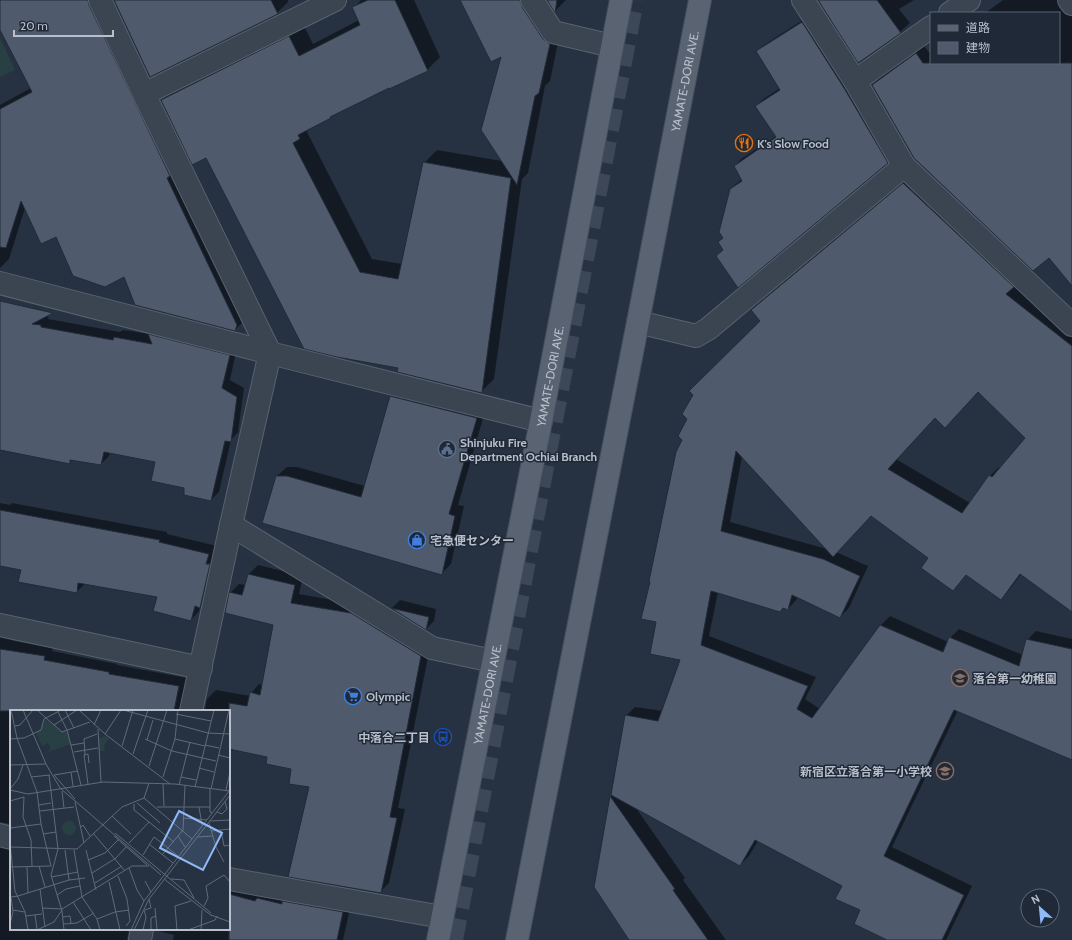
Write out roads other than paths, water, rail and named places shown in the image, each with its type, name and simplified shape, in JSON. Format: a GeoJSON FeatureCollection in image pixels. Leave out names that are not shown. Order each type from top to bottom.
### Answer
{"type":"FeatureCollection","features":[{"type":"Feature","properties":{"kind":"main road","name":"YAMATE-DORI AVE."},"geometry":{"type":"LineString","coordinates":[[438,940],[541,421],[621,0]]}},
{"type":"Feature","properties":{"kind":"main road","name":"YAMATE-DORI AVE."},"geometry":{"type":"LineString","coordinates":[[517,940],[700,0]]}},
{"type":"Feature","properties":{"kind":"street"},"geometry":{"type":"LineString","coordinates":[[100,0],[270,353],[230,526],[191,710]]}},
{"type":"Feature","properties":{"kind":"street"},"geometry":{"type":"LineString","coordinates":[[144,94],[335,0]]}},
{"type":"Feature","properties":{"kind":"street"},"geometry":{"type":"LineString","coordinates":[[532,0],[553,32],[612,46]]}},
{"type":"Feature","properties":{"kind":"street"},"geometry":{"type":"LineString","coordinates":[[803,0],[855,81],[904,166],[1072,325]]}},
{"type":"Feature","properties":{"kind":"street"},"geometry":{"type":"LineString","coordinates":[[951,12],[969,0]]}},
{"type":"Feature","properties":{"kind":"street"},"geometry":{"type":"LineString","coordinates":[[1069,0],[1072,4]]}},
{"type":"Feature","properties":{"kind":"street"},"geometry":{"type":"LineString","coordinates":[[855,81],[930,28]]}},
{"type":"Feature","properties":{"kind":"street"},"geometry":{"type":"LineString","coordinates":[[638,322],[696,336],[708,329],[904,166]]}},
{"type":"Feature","properties":{"kind":"street"},"geometry":{"type":"LineString","coordinates":[[0,284],[541,421]]}},
{"type":"Feature","properties":{"kind":"street"},"geometry":{"type":"LineString","coordinates":[[230,526],[432,648],[493,661]]}},
{"type":"Feature","properties":{"kind":"street"},"geometry":{"type":"LineString","coordinates":[[0,625],[201,668]]}},
{"type":"Feature","properties":{"kind":"street"},"geometry":{"type":"LineString","coordinates":[[0,835],[10,838]]}},
{"type":"Feature","properties":{"kind":"street"},"geometry":{"type":"LineString","coordinates":[[230,879],[442,917]]}},
{"type":"Feature","properties":{"kind":"street"},"geometry":{"type":"LineString","coordinates":[[140,940],[142,930]]}},
{"type":"Feature","properties":{"kind":"tunnel"},"geometry":{"type":"LineString","coordinates":[[452,940],[633,0]]}},
{"type":"Feature","properties":{"kind":"place","name":"K's Slow Food"},"geometry":{"type":"Point","coordinates":[744,143]}},
{"type":"Feature","properties":{"kind":"place","name":"Shinjuku Fire Department Ochiai Branch"},"geometry":{"type":"Point","coordinates":[447,449]}},
{"type":"Feature","properties":{"kind":"place","name":"宅急便センター"},"geometry":{"type":"Point","coordinates":[417,540]}},
{"type":"Feature","properties":{"kind":"place","name":"落合第一幼稚園"},"geometry":{"type":"Point","coordinates":[960,678]}},
{"type":"Feature","properties":{"kind":"place","name":"Olympic"},"geometry":{"type":"Point","coordinates":[353,696]}},
{"type":"Feature","properties":{"kind":"place","name":"中落合二丁目"},"geometry":{"type":"Point","coordinates":[443,737]}},
{"type":"Feature","properties":{"kind":"place","name":"新宿区立落合第一小学校"},"geometry":{"type":"Point","coordinates":[945,771]}}]}
